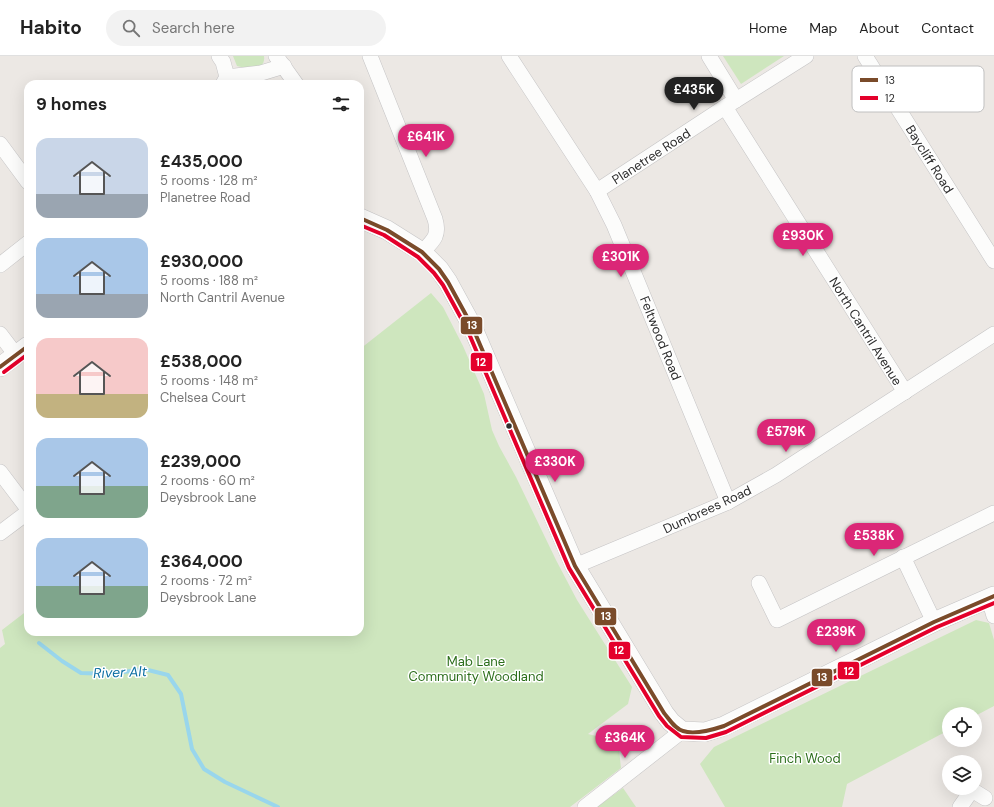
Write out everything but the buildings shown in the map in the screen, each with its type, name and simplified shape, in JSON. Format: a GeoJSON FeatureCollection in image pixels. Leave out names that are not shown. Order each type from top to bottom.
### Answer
{"type":"FeatureCollection","features":[{"type":"Feature","properties":{"kind":"street"},"geometry":{"type":"LineString","coordinates":[[219,56],[223,62],[225,80],[261,73],[280,61],[293,80]]}},
{"type":"Feature","properties":{"kind":"street"},"geometry":{"type":"LineString","coordinates":[[370,56],[435,219],[437,230],[434,241],[422,252]]}},
{"type":"Feature","properties":{"kind":"street","name":"Feltwood Road"},"geometry":{"type":"LineString","coordinates":[[509,56],[597,191],[614,225],[728,502]]}},
{"type":"Feature","properties":{"kind":"street","name":"North Cantril Avenue"},"geometry":{"type":"LineString","coordinates":[[709,56],[731,103],[905,392]]}},
{"type":"Feature","properties":{"kind":"street","name":"Planetree Road"},"geometry":{"type":"LineString","coordinates":[[597,191],[731,103],[806,56]]}},
{"type":"Feature","properties":{"kind":"street","name":"Baycliff Road"},"geometry":{"type":"LineString","coordinates":[[865,56],[871,66]]}},
{"type":"Feature","properties":{"kind":"street","name":"Baycliff Road"},"geometry":{"type":"LineString","coordinates":[[900,112],[994,262]]}},
{"type":"Feature","properties":{"kind":"street"},"geometry":{"type":"LineString","coordinates":[[0,144],[24,177]]}},
{"type":"Feature","properties":{"kind":"street"},"geometry":{"type":"LineString","coordinates":[[364,220],[387,230],[422,252],[439,269],[448,282],[472,326],[575,566],[655,699],[671,722],[682,731],[705,732],[724,726],[934,622],[992,604]]}},
{"type":"Feature","properties":{"kind":"street"},"geometry":{"type":"LineString","coordinates":[[0,265],[24,246]]}},
{"type":"Feature","properties":{"kind":"street"},"geometry":{"type":"LineString","coordinates":[[0,334],[22,350],[0,366]]}},
{"type":"Feature","properties":{"kind":"street","name":"Dumbrees Road"},"geometry":{"type":"LineString","coordinates":[[575,566],[728,502],[776,475],[994,334]]}},
{"type":"Feature","properties":{"kind":"street"},"geometry":{"type":"LineString","coordinates":[[0,472],[24,504]]}},
{"type":"Feature","properties":{"kind":"street"},"geometry":{"type":"LineString","coordinates":[[759,583],[777,620],[903,557],[994,514]]}},
{"type":"Feature","properties":{"kind":"street"},"geometry":{"type":"LineString","coordinates":[[0,533],[24,515]]}},
{"type":"Feature","properties":{"kind":"street"},"geometry":{"type":"LineString","coordinates":[[903,557],[934,622]]}},
{"type":"Feature","properties":{"kind":"street"},"geometry":{"type":"LineString","coordinates":[[585,807],[682,731]]}},
{"type":"Feature","properties":{"kind":"street"},"geometry":{"type":"LineString","coordinates":[[960,807],[972,790],[985,798]]}},
{"type":"Feature","properties":{"kind":"green space"},"geometry":{"type":"Polygon","coordinates":[[[233,56],[264,56],[264,61],[259,67],[246,68],[237,66],[233,56]]]}},
{"type":"Feature","properties":{"kind":"green space"},"geometry":{"type":"Polygon","coordinates":[[[723,56],[784,56],[741,84],[723,56]]]}},
{"type":"Feature","properties":{"kind":"green space","name":"Mab Lane Community Woodland"},"geometry":{"type":"Polygon","coordinates":[[[431,293],[443,307],[463,346],[484,394],[492,430],[499,446],[577,600],[632,687],[628,704],[588,734],[608,739],[619,750],[621,768],[570,807],[0,807],[0,648],[5,644],[2,630],[24,613],[24,636],[364,636],[364,346],[431,293]]]}},
{"type":"Feature","properties":{"kind":"green space","name":"Finch Wood"},"geometry":{"type":"Polygon","coordinates":[[[976,620],[989,623],[994,640],[994,706],[982,712],[982,707],[942,707],[942,734],[847,784],[842,807],[725,807],[700,764],[714,747],[976,620]]]}},
{"type":"Feature","properties":{"kind":"green space"},"geometry":{"type":"Polygon","coordinates":[[[623,788],[636,807],[597,807],[623,788]]]}},
{"type":"Feature","properties":{"kind":"waterway","name":"River Alt"},"geometry":{"type":"LineString","coordinates":[[39,643],[62,661],[81,673],[110,674],[144,669],[168,675],[181,694],[192,749],[204,769],[225,782],[278,807]]}},
{"type":"Feature","properties":{"kind":"transit line","name":"13"},"geometry":{"type":"LineString","coordinates":[[364,220],[387,230],[422,252],[439,269],[448,282],[472,326],[575,566],[664,713],[672,724],[680,730],[698,732],[724,726],[934,622],[994,596]]}},
{"type":"Feature","properties":{"kind":"transit line","name":"12"},"geometry":{"type":"LineString","coordinates":[[364,227],[384,235],[418,257],[434,273],[443,285],[467,329],[569,568],[659,716],[667,726],[681,737],[706,738],[726,732],[937,627],[994,603]]}},
{"type":"Feature","properties":{"kind":"transit line","name":"13"},"geometry":{"type":"LineString","coordinates":[[0,367],[24,349]]}},
{"type":"Feature","properties":{"kind":"transit line","name":"12"},"geometry":{"type":"LineString","coordinates":[[4,372],[24,357]]}}]}
